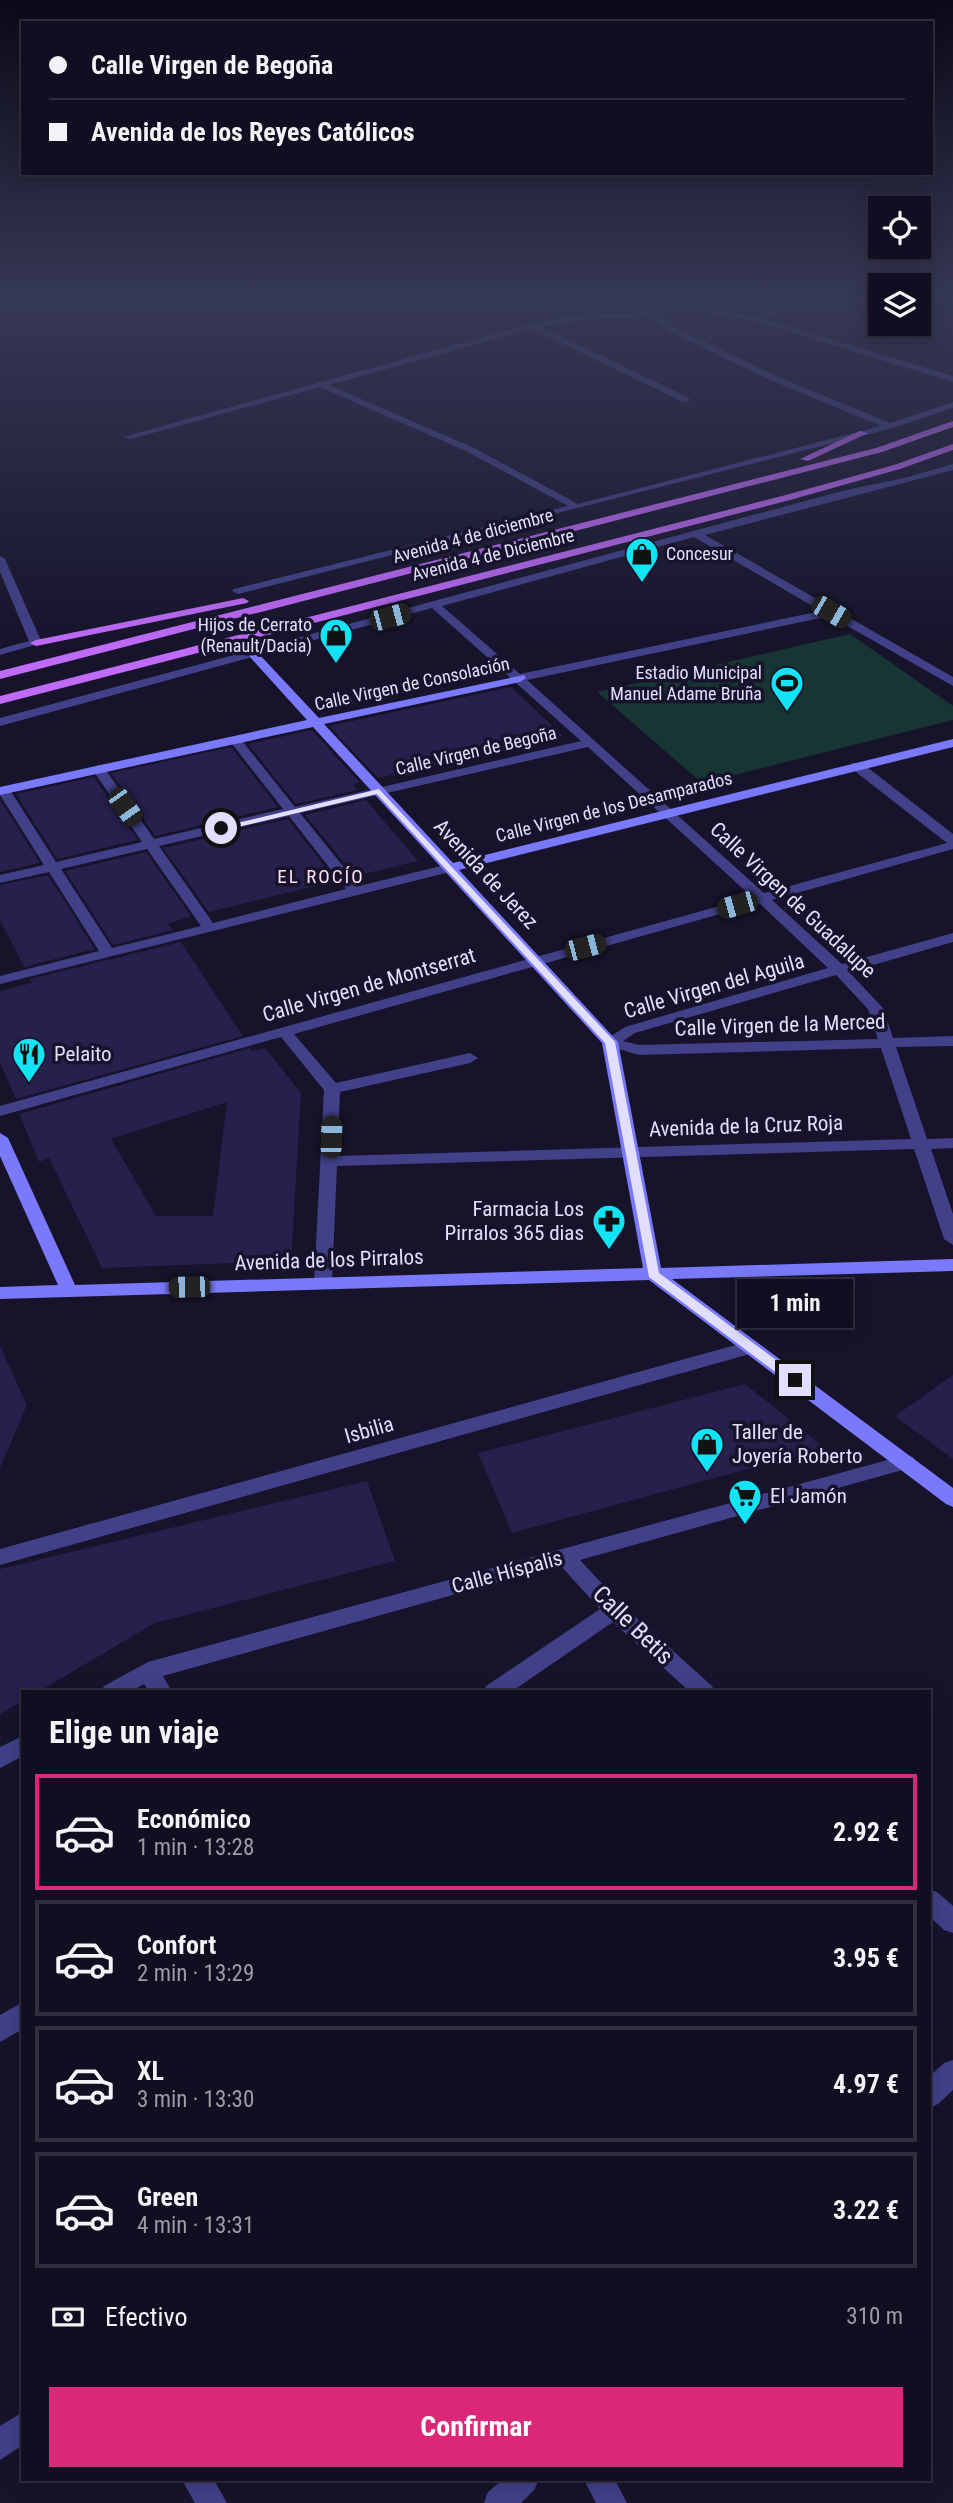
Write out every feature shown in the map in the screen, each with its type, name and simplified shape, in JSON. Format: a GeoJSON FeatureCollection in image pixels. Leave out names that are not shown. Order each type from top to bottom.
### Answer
{"type":"FeatureCollection","features":[{"type":"Feature","properties":{"kind":"main road","name":"Avenida 4 de diciembre"},"geometry":{"type":"LineString","coordinates":[[0,675],[879,450],[953,424]]}},
{"type":"Feature","properties":{"kind":"main road"},"geometry":{"type":"LineString","coordinates":[[741,484],[826,451],[863,433]]}},
{"type":"Feature","properties":{"kind":"main road","name":"Avenida 4 de Diciembre"},"geometry":{"type":"LineString","coordinates":[[0,700],[786,498],[897,467],[953,447]]}},
{"type":"Feature","properties":{"kind":"main road"},"geometry":{"type":"LineString","coordinates":[[36,643],[449,560]]}},
{"type":"Feature","properties":{"kind":"street"},"geometry":{"type":"LineString","coordinates":[[128,437],[211,415]]}},
{"type":"Feature","properties":{"kind":"street"},"geometry":{"type":"LineString","coordinates":[[390,415],[471,450],[577,507]]}},
{"type":"Feature","properties":{"kind":"street"},"geometry":{"type":"LineString","coordinates":[[863,415],[890,426]]}},
{"type":"Feature","properties":{"kind":"street"},"geometry":{"type":"LineString","coordinates":[[238,591],[577,507],[890,426],[924,415]]}},
{"type":"Feature","properties":{"kind":"street"},"geometry":{"type":"LineString","coordinates":[[0,722],[850,492],[906,481],[953,467]]}},
{"type":"Feature","properties":{"kind":"street"},"geometry":{"type":"LineString","coordinates":[[698,535],[953,682]]}},
{"type":"Feature","properties":{"kind":"street"},"geometry":{"type":"LineString","coordinates":[[0,559],[36,643],[0,652]]}},
{"type":"Feature","properties":{"kind":"street","name":"Calle Virgen de Guadalupe"},"geometry":{"type":"LineString","coordinates":[[435,605],[670,813],[840,971],[876,1008],[953,1239]]}},
{"type":"Feature","properties":{"kind":"street","name":"Calle Virgen de Consolación"},"geometry":{"type":"LineString","coordinates":[[2,790],[831,612]]}},
{"type":"Feature","properties":{"kind":"street","name":"Avenida de Jerez"},"geometry":{"type":"LineString","coordinates":[[254,655],[610,1042]]}},
{"type":"Feature","properties":{"kind":"street"},"geometry":{"type":"LineString","coordinates":[[235,740],[355,891]]}},
{"type":"Feature","properties":{"kind":"street","name":"Calle Virgen de Begoña"},"geometry":{"type":"LineString","coordinates":[[0,879],[591,742]]}},
{"type":"Feature","properties":{"kind":"street","name":"Calle Virgen de los Desamparados"},"geometry":{"type":"LineString","coordinates":[[0,980],[953,743]]}},
{"type":"Feature","properties":{"kind":"street"},"geometry":{"type":"LineString","coordinates":[[857,766],[953,843]]}},
{"type":"Feature","properties":{"kind":"street"},"geometry":{"type":"LineString","coordinates":[[98,769],[209,927]]}},
{"type":"Feature","properties":{"kind":"street"},"geometry":{"type":"LineString","coordinates":[[2,790],[55,867],[108,953]]}},
{"type":"Feature","properties":{"kind":"street","name":"Calle Virgen de Montserrat"},"geometry":{"type":"LineString","coordinates":[[0,1111],[534,960],[762,899],[953,843]]}},
{"type":"Feature","properties":{"kind":"street","name":"Calle Virgen del Aguila"},"geometry":{"type":"LineString","coordinates":[[610,1042],[630,1030],[953,937]]}},
{"type":"Feature","properties":{"kind":"street"},"geometry":{"type":"LineString","coordinates":[[284,1031],[332,1089],[323,1283]]}},
{"type":"Feature","properties":{"kind":"street","name":"Calle Virgen de la Merced"},"geometry":{"type":"LineString","coordinates":[[610,1042],[639,1050],[953,1041]]}},
{"type":"Feature","properties":{"kind":"street"},"geometry":{"type":"LineString","coordinates":[[610,1042],[653,1274],[953,1499]]}},
{"type":"Feature","properties":{"kind":"street"},"geometry":{"type":"LineString","coordinates":[[332,1089],[470,1058]]}},
{"type":"Feature","properties":{"kind":"street"},"geometry":{"type":"LineString","coordinates":[[0,1138],[69,1290]]}},
{"type":"Feature","properties":{"kind":"street","name":"Avenida de la Cruz Roja"},"geometry":{"type":"LineString","coordinates":[[330,1161],[953,1143]]}},
{"type":"Feature","properties":{"kind":"street","name":"Avenida de los Pirralos"},"geometry":{"type":"LineString","coordinates":[[0,1293],[953,1265]]}},
{"type":"Feature","properties":{"kind":"street","name":"Isbilia"},"geometry":{"type":"LineString","coordinates":[[0,1557],[750,1347]]}},
{"type":"Feature","properties":{"kind":"street","name":"Calle Híspalis"},"geometry":{"type":"LineString","coordinates":[[115,1690],[148,1671],[906,1462]]}},
{"type":"Feature","properties":{"kind":"street","name":"Calle Betis"},"geometry":{"type":"LineString","coordinates":[[564,1556],[614,1610],[702,1690]]}},
{"type":"Feature","properties":{"kind":"street"},"geometry":{"type":"LineString","coordinates":[[497,1690],[614,1610]]}},
{"type":"Feature","properties":{"kind":"street"},"geometry":{"type":"LineString","coordinates":[[148,1671],[160,1690]]}},
{"type":"Feature","properties":{"kind":"street"},"geometry":{"type":"LineString","coordinates":[[0,1758],[21,1746]]}},
{"type":"Feature","properties":{"kind":"street"},"geometry":{"type":"LineString","coordinates":[[931,1902],[953,1922]]}},
{"type":"Feature","properties":{"kind":"street"},"geometry":{"type":"LineString","coordinates":[[0,2029],[21,2015]]}},
{"type":"Feature","properties":{"kind":"street"},"geometry":{"type":"LineString","coordinates":[[931,2093],[953,2072]]}},
{"type":"Feature","properties":{"kind":"street"},"geometry":{"type":"LineString","coordinates":[[0,2445],[21,2428]]}},
{"type":"Feature","properties":{"kind":"street"},"geometry":{"type":"LineString","coordinates":[[198,2481],[212,2503]]}},
{"type":"Feature","properties":{"kind":"street"},"geometry":{"type":"LineString","coordinates":[[499,2503],[523,2481]]}},
{"type":"Feature","properties":{"kind":"street"},"geometry":{"type":"LineString","coordinates":[[600,2481],[612,2503]]}},
{"type":"Feature","properties":{"kind":"green space","name":"Estadio Municipal Manuel Adame Bruña"},"geometry":{"type":"Polygon","coordinates":[[[850,634],[953,706],[953,720],[702,783],[597,692],[850,634]]]}},
{"type":"Feature","properties":{"kind":"building"},"geometry":{"type":"Polygon","coordinates":[[[511,687],[563,736],[378,778],[329,726],[511,687]]]}},
{"type":"Feature","properties":{"kind":"building"},"geometry":{"type":"Polygon","coordinates":[[[312,730],[359,782],[353,785],[357,790],[296,804],[248,744],[312,730]]]}},
{"type":"Feature","properties":{"kind":"building"},"geometry":{"type":"Polygon","coordinates":[[[231,747],[278,807],[155,836],[111,773],[231,747]]]}},
{"type":"Feature","properties":{"kind":"building"},"geometry":{"type":"Polygon","coordinates":[[[94,777],[138,840],[57,859],[16,794],[94,777]]]}},
{"type":"Feature","properties":{"kind":"building"},"geometry":{"type":"Polygon","coordinates":[[[0,800],[40,863],[0,872],[0,800]]]}},
{"type":"Feature","properties":{"kind":"building"},"geometry":{"type":"Polygon","coordinates":[[[366,800],[418,861],[355,876],[305,815],[366,800]]]}},
{"type":"Feature","properties":{"kind":"building"},"geometry":{"type":"Polygon","coordinates":[[[288,819],[336,881],[209,912],[163,848],[288,819]]]}},
{"type":"Feature","properties":{"kind":"building"},"geometry":{"type":"Polygon","coordinates":[[[146,852],[191,916],[168,924],[173,930],[113,945],[65,871],[146,852]]]}},
{"type":"Feature","properties":{"kind":"building"},"geometry":{"type":"Polygon","coordinates":[[[48,875],[95,949],[24,967],[0,920],[0,885],[48,875]]]}},
{"type":"Feature","properties":{"kind":"building"},"geometry":{"type":"Polygon","coordinates":[[[181,942],[243,1036],[16,1099],[0,1063],[0,991],[32,983],[30,979],[181,942]]]}},
{"type":"Feature","properties":{"kind":"building"},"geometry":{"type":"Polygon","coordinates":[[[250,1048],[252,1051],[265,1048],[301,1093],[291,1261],[102,1268],[49,1158],[39,1162],[19,1114],[250,1048]],[[227,1102],[111,1139],[156,1216],[213,1216],[227,1102]]]}},
{"type":"Feature","properties":{"kind":"building"},"geometry":{"type":"Polygon","coordinates":[[[0,1346],[27,1405],[0,1468],[0,1346]]]}},
{"type":"Feature","properties":{"kind":"building"},"geometry":{"type":"Polygon","coordinates":[[[953,1375],[953,1459],[895,1416],[953,1375]]]}},
{"type":"Feature","properties":{"kind":"building"},"geometry":{"type":"Polygon","coordinates":[[[745,1384],[825,1448],[512,1533],[478,1453],[745,1384]]]}},
{"type":"Feature","properties":{"kind":"building"},"geometry":{"type":"Polygon","coordinates":[[[367,1481],[395,1561],[155,1623],[41,1690],[21,1690],[21,1702],[0,1714],[0,1569],[367,1481]]]}},
{"type":"Feature","properties":{"kind":"place","name":"Concesur"},"geometry":{"type":"Point","coordinates":[642,584]}},
{"type":"Feature","properties":{"kind":"place","name":"Hijos de Cerrato (Renault/Dacia)"},"geometry":{"type":"Point","coordinates":[336,665]}},
{"type":"Feature","properties":{"kind":"place","name":"Estadio Municipal Manuel Adame Bruña"},"geometry":{"type":"Point","coordinates":[787,713]}},
{"type":"Feature","properties":{"kind":"place","name":"Pelaito"},"geometry":{"type":"Point","coordinates":[29,1084]}},
{"type":"Feature","properties":{"kind":"place","name":"Farmacia Los Pirralos 365 dias"},"geometry":{"type":"Point","coordinates":[609,1251]}},
{"type":"Feature","properties":{"kind":"place","name":"Taller de Joyería Roberto"},"geometry":{"type":"Point","coordinates":[707,1474]}},
{"type":"Feature","properties":{"kind":"place","name":"El Jamón"},"geometry":{"type":"Point","coordinates":[745,1526]}},
{"type":"Feature","properties":{"kind":"district","name":"EL ROCÍO"},"geometry":{"type":"Point","coordinates":[321,876]}},
{"type":"Feature","properties":{"kind":"route"},"geometry":{"type":"LineString","coordinates":[[221,828],[379,791],[610,1042],[653,1274],[795,1380]]}}]}
